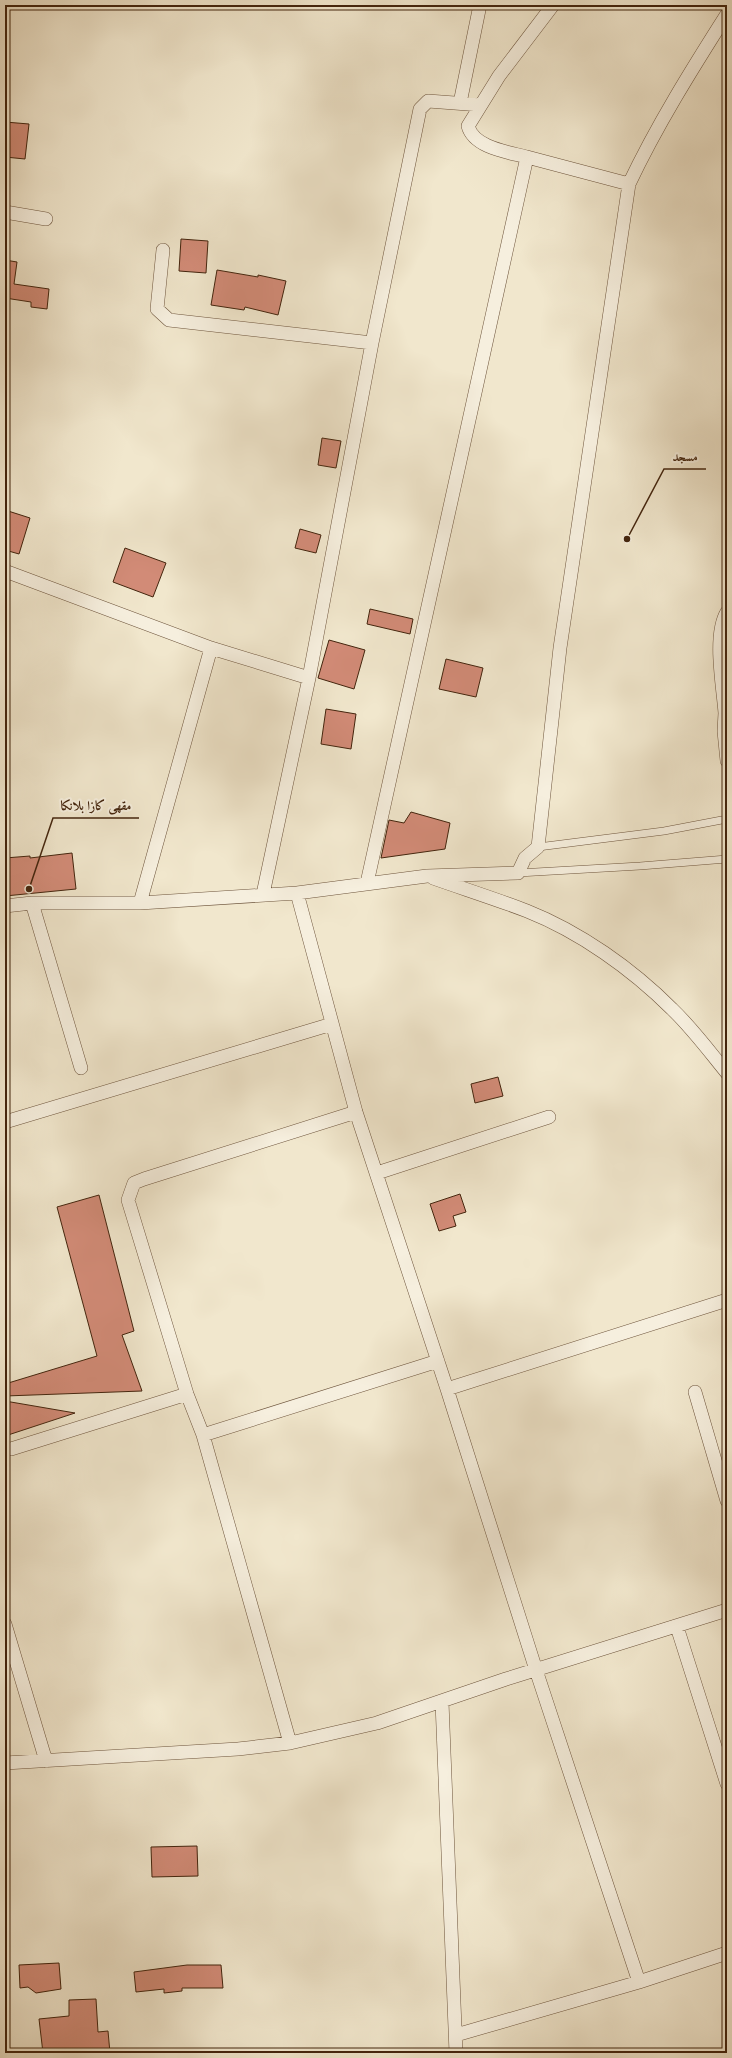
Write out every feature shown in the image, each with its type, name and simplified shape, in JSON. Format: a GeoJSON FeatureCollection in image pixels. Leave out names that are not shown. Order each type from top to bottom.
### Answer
{"type":"FeatureCollection","features":[{"type":"Feature","properties":{"kind":"street"},"geometry":{"type":"LineString","coordinates":[[460,103],[480,5]]}},
{"type":"Feature","properties":{"kind":"street"},"geometry":{"type":"LineString","coordinates":[[553,5],[499,76],[468,126],[470,133],[475,139],[485,145],[527,158],[629,184]]}},
{"type":"Feature","properties":{"kind":"street"},"geometry":{"type":"LineString","coordinates":[[5,906],[32,903],[140,903],[262,894],[297,893],[427,876],[518,873],[526,858],[538,847],[560,648],[629,184],[640,161],[681,88],[727,14]]}},
{"type":"Feature","properties":{"kind":"street"},"geometry":{"type":"LineString","coordinates":[[262,894],[309,678],[372,343],[420,109],[428,101],[481,105]]}},
{"type":"Feature","properties":{"kind":"street"},"geometry":{"type":"LineString","coordinates":[[367,883],[527,158]]}},
{"type":"Feature","properties":{"kind":"street"},"geometry":{"type":"LineString","coordinates":[[5,212],[46,219]]}},
{"type":"Feature","properties":{"kind":"street"},"geometry":{"type":"LineString","coordinates":[[163,250],[157,309],[169,320],[372,343]]}},
{"type":"Feature","properties":{"kind":"street"},"geometry":{"type":"LineString","coordinates":[[5,571],[211,648],[309,678]]}},
{"type":"Feature","properties":{"kind":"street"},"geometry":{"type":"LineString","coordinates":[[727,612],[723,618],[720,640],[726,711],[724,731],[727,761]]}},
{"type":"Feature","properties":{"kind":"street"},"geometry":{"type":"LineString","coordinates":[[140,903],[211,648]]}},
{"type":"Feature","properties":{"kind":"street"},"geometry":{"type":"LineString","coordinates":[[427,876],[528,912],[600,950],[648,986],[673,1010],[727,1073]]}},
{"type":"Feature","properties":{"kind":"street"},"geometry":{"type":"LineString","coordinates":[[297,893],[356,1112],[438,1361],[536,1670],[638,1982]]}},
{"type":"Feature","properties":{"kind":"street"},"geometry":{"type":"LineString","coordinates":[[32,903],[81,1068]]}},
{"type":"Feature","properties":{"kind":"street"},"geometry":{"type":"LineString","coordinates":[[5,1122],[332,1024]]}},
{"type":"Feature","properties":{"kind":"street"},"geometry":{"type":"LineString","coordinates":[[290,1743],[203,1435],[187,1394],[130,1212],[128,1200],[134,1183],[356,1112]]}},
{"type":"Feature","properties":{"kind":"street"},"geometry":{"type":"LineString","coordinates":[[377,1173],[550,1117]]}},
{"type":"Feature","properties":{"kind":"street"},"geometry":{"type":"LineString","coordinates":[[447,1389],[727,1300]]}},
{"type":"Feature","properties":{"kind":"street"},"geometry":{"type":"LineString","coordinates":[[203,1435],[438,1361]]}},
{"type":"Feature","properties":{"kind":"street"},"geometry":{"type":"LineString","coordinates":[[695,1392],[727,1501]]}},
{"type":"Feature","properties":{"kind":"street"},"geometry":{"type":"LineString","coordinates":[[11,1449],[187,1394]]}},
{"type":"Feature","properties":{"kind":"street"},"geometry":{"type":"LineString","coordinates":[[5,1763],[238,1749],[290,1743],[377,1723],[536,1670],[677,1627],[727,1610]]}},
{"type":"Feature","properties":{"kind":"street"},"geometry":{"type":"LineString","coordinates":[[5,1624],[46,1761]]}},
{"type":"Feature","properties":{"kind":"street"},"geometry":{"type":"LineString","coordinates":[[677,1627],[727,1784]]}},
{"type":"Feature","properties":{"kind":"street"},"geometry":{"type":"LineString","coordinates":[[442,1702],[456,2053]]}},
{"type":"Feature","properties":{"kind":"street"},"geometry":{"type":"LineString","coordinates":[[456,2035],[638,1982],[727,1953]]}},
{"type":"Feature","properties":{"kind":"lane"},"geometry":{"type":"LineString","coordinates":[[538,847],[656,832],[727,819]]}},
{"type":"Feature","properties":{"kind":"lane"},"geometry":{"type":"LineString","coordinates":[[518,873],[727,859]]}},
{"type":"Feature","properties":{"kind":"building"},"geometry":{"type":"Polygon","coordinates":[[[5,122],[29,124],[25,159],[5,157],[5,122]]]}},
{"type":"Feature","properties":{"kind":"building"},"geometry":{"type":"Polygon","coordinates":[[[181,239],[208,241],[206,273],[179,271],[181,239]]]}},
{"type":"Feature","properties":{"kind":"building"},"geometry":{"type":"Polygon","coordinates":[[[5,260],[17,262],[14,284],[49,289],[47,309],[31,307],[31,302],[5,298],[5,260]]]}},
{"type":"Feature","properties":{"kind":"building"},"geometry":{"type":"Polygon","coordinates":[[[217,270],[258,277],[258,275],[286,281],[278,315],[245,307],[244,310],[211,305],[217,270]]]}},
{"type":"Feature","properties":{"kind":"building"},"geometry":{"type":"Polygon","coordinates":[[[322,438],[341,441],[336,468],[318,465],[322,438]]]}},
{"type":"Feature","properties":{"kind":"building"},"geometry":{"type":"Polygon","coordinates":[[[5,510],[30,518],[19,554],[5,550],[5,510]]]}},
{"type":"Feature","properties":{"kind":"building"},"geometry":{"type":"Polygon","coordinates":[[[300,529],[321,535],[316,553],[295,548],[300,529]]]}},
{"type":"Feature","properties":{"kind":"building"},"geometry":{"type":"Polygon","coordinates":[[[125,548],[166,563],[153,597],[113,582],[125,548]]]}},
{"type":"Feature","properties":{"kind":"building"},"geometry":{"type":"Polygon","coordinates":[[[370,609],[413,619],[410,634],[367,624],[370,609]]]}},
{"type":"Feature","properties":{"kind":"building"},"geometry":{"type":"Polygon","coordinates":[[[329,640],[365,650],[354,689],[318,678],[329,640]]]}},
{"type":"Feature","properties":{"kind":"building"},"geometry":{"type":"Polygon","coordinates":[[[446,659],[483,668],[476,697],[439,689],[446,659]]]}},
{"type":"Feature","properties":{"kind":"building"},"geometry":{"type":"Polygon","coordinates":[[[326,709],[356,714],[351,749],[321,744],[326,709]]]}},
{"type":"Feature","properties":{"kind":"building"},"geometry":{"type":"Polygon","coordinates":[[[411,812],[450,823],[445,849],[381,858],[389,820],[404,823],[411,812]]]}},
{"type":"Feature","properties":{"kind":"building"},"geometry":{"type":"Polygon","coordinates":[[[72,853],[76,889],[5,896],[5,858],[30,856],[30,858],[72,853]]]}},
{"type":"Feature","properties":{"kind":"building"},"geometry":{"type":"Polygon","coordinates":[[[498,1077],[503,1096],[475,1103],[471,1084],[498,1077]]]}},
{"type":"Feature","properties":{"kind":"building"},"geometry":{"type":"Polygon","coordinates":[[[460,1194],[466,1212],[453,1216],[456,1226],[439,1231],[430,1204],[460,1194]]]}},
{"type":"Feature","properties":{"kind":"building"},"geometry":{"type":"Polygon","coordinates":[[[99,1195],[134,1331],[122,1335],[142,1391],[5,1396],[5,1384],[97,1356],[57,1207],[99,1195]]]}},
{"type":"Feature","properties":{"kind":"building"},"geometry":{"type":"Polygon","coordinates":[[[5,1401],[75,1413],[5,1436],[5,1401]]]}},
{"type":"Feature","properties":{"kind":"building"},"geometry":{"type":"Polygon","coordinates":[[[197,1846],[198,1876],[152,1877],[151,1847],[197,1846]]]}},
{"type":"Feature","properties":{"kind":"building"},"geometry":{"type":"Polygon","coordinates":[[[59,1963],[61,1989],[36,1993],[28,1987],[20,1988],[19,1965],[59,1963]]]}},
{"type":"Feature","properties":{"kind":"building"},"geometry":{"type":"Polygon","coordinates":[[[187,1965],[221,1965],[223,1988],[182,1988],[182,1991],[164,1993],[164,1989],[136,1992],[134,1972],[187,1965]]]}},
{"type":"Feature","properties":{"kind":"building"},"geometry":{"type":"Polygon","coordinates":[[[96,1999],[98,2032],[108,2031],[110,2053],[43,2053],[39,2019],[69,2016],[69,2000],[96,1999]]]}},
{"type":"Feature","properties":{"kind":"place","name":"مسجد"},"geometry":{"type":"Point","coordinates":[627,539]}},
{"type":"Feature","properties":{"kind":"place","name":"مقهى كازا بلانكا"},"geometry":{"type":"Point","coordinates":[29,889]}}]}
